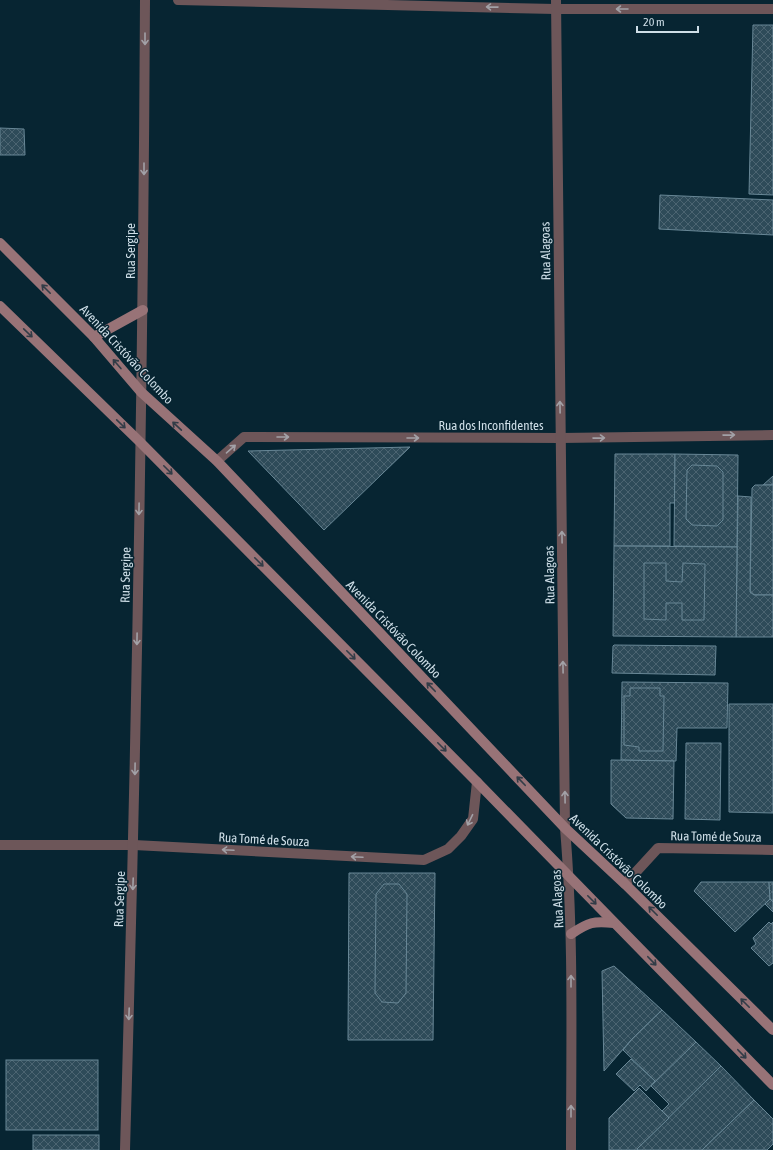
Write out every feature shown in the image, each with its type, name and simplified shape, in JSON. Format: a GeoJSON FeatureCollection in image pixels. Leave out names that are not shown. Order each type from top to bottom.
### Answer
{"type":"FeatureCollection","features":[{"type":"Feature","properties":{"kind":"main road","name":"Avenida Cristóvão Colombo"},"geometry":{"type":"LineString","coordinates":[[0,243],[94,337],[141,392],[217,461],[565,828],[625,884],[773,1030]]}},
{"type":"Feature","properties":{"kind":"main road"},"geometry":{"type":"LineString","coordinates":[[0,306],[140,442],[477,782],[569,878],[773,1085]]}},
{"type":"Feature","properties":{"kind":"main road"},"geometry":{"type":"LineString","coordinates":[[94,337],[143,310]]}},
{"type":"Feature","properties":{"kind":"main road"},"geometry":{"type":"LineString","coordinates":[[571,934],[584,925],[597,922],[614,923]]}},
{"type":"Feature","properties":{"kind":"street","name":"Rua Sergipe"},"geometry":{"type":"LineString","coordinates":[[125,1150],[134,845],[143,310],[145,0]]}},
{"type":"Feature","properties":{"kind":"street"},"geometry":{"type":"LineString","coordinates":[[178,0],[555,4],[773,9]]}},
{"type":"Feature","properties":{"kind":"street","name":"Rua Alagoas"},"geometry":{"type":"LineString","coordinates":[[555,4],[565,828],[571,934],[571,1150]]}},
{"type":"Feature","properties":{"kind":"street","name":"Rua dos Inconfidentes"},"geometry":{"type":"LineString","coordinates":[[217,461],[244,437],[561,438],[773,435]]}},
{"type":"Feature","properties":{"kind":"street","name":"Rua Tomé de Souza"},"geometry":{"type":"LineString","coordinates":[[0,845],[134,845],[424,860],[448,849],[461,836],[473,819],[477,782]]}},
{"type":"Feature","properties":{"kind":"street","name":"Rua Tomé de Souza"},"geometry":{"type":"LineString","coordinates":[[625,884],[658,848],[773,850]]}},
{"type":"Feature","properties":{"kind":"building"},"geometry":{"type":"Polygon","coordinates":[[[753,25],[773,25],[773,195],[749,194],[753,25]]]}},
{"type":"Feature","properties":{"kind":"building"},"geometry":{"type":"Polygon","coordinates":[[[0,128],[24,129],[25,155],[0,155],[0,128]]]}},
{"type":"Feature","properties":{"kind":"building"},"geometry":{"type":"Polygon","coordinates":[[[660,195],[773,200],[773,235],[659,229],[660,195]]]}},
{"type":"Feature","properties":{"kind":"building"},"geometry":{"type":"Polygon","coordinates":[[[410,447],[324,530],[248,451],[410,447]]]}},
{"type":"Feature","properties":{"kind":"building"},"geometry":{"type":"Polygon","coordinates":[[[615,454],[675,454],[675,503],[670,503],[670,546],[614,546],[615,454]]]}},
{"type":"Feature","properties":{"kind":"building"},"geometry":{"type":"Polygon","coordinates":[[[675,454],[738,455],[737,547],[674,546],[675,454]]]}},
{"type":"Feature","properties":{"kind":"building"},"geometry":{"type":"Polygon","coordinates":[[[692,465],[717,466],[723,472],[723,520],[717,526],[692,525],[686,519],[687,470],[692,465]]]}},
{"type":"Feature","properties":{"kind":"building"},"geometry":{"type":"Polygon","coordinates":[[[773,476],[773,485],[763,485],[773,476]]]}},
{"type":"Feature","properties":{"kind":"building"},"geometry":{"type":"Polygon","coordinates":[[[755,485],[773,485],[773,595],[754,595],[750,592],[752,488],[755,485]]]}},
{"type":"Feature","properties":{"kind":"building"},"geometry":{"type":"Polygon","coordinates":[[[738,496],[751,497],[750,592],[754,595],[773,595],[773,637],[736,637],[738,496]]]}},
{"type":"Feature","properties":{"kind":"building"},"geometry":{"type":"Polygon","coordinates":[[[614,546],[737,547],[736,637],[613,636],[614,546]]]}},
{"type":"Feature","properties":{"kind":"building"},"geometry":{"type":"Polygon","coordinates":[[[644,563],[666,563],[666,581],[682,582],[683,563],[705,564],[704,620],[682,620],[682,603],[666,603],[666,620],[644,619],[644,563]]]}},
{"type":"Feature","properties":{"kind":"building"},"geometry":{"type":"Polygon","coordinates":[[[614,645],[716,646],[715,675],[612,673],[614,645]]]}},
{"type":"Feature","properties":{"kind":"building"},"geometry":{"type":"Polygon","coordinates":[[[622,682],[728,683],[727,728],[677,728],[676,761],[621,760],[622,682]]]}},
{"type":"Feature","properties":{"kind":"building"},"geometry":{"type":"Polygon","coordinates":[[[630,688],[660,688],[660,696],[664,696],[663,751],[639,751],[639,747],[624,745],[624,696],[630,696],[630,688]]]}},
{"type":"Feature","properties":{"kind":"building"},"geometry":{"type":"Polygon","coordinates":[[[729,704],[773,704],[773,813],[729,812],[729,704]]]}},
{"type":"Feature","properties":{"kind":"building"},"geometry":{"type":"Polygon","coordinates":[[[686,743],[721,743],[720,820],[685,819],[686,743]]]}},
{"type":"Feature","properties":{"kind":"building"},"geometry":{"type":"Polygon","coordinates":[[[611,760],[674,761],[673,819],[626,818],[611,804],[611,760]]]}},
{"type":"Feature","properties":{"kind":"building"},"geometry":{"type":"Polygon","coordinates":[[[349,873],[435,873],[433,1040],[348,1040],[349,873]]]}},
{"type":"Feature","properties":{"kind":"building"},"geometry":{"type":"Polygon","coordinates":[[[701,882],[769,882],[770,899],[735,932],[694,891],[701,882]]]}},
{"type":"Feature","properties":{"kind":"building"},"geometry":{"type":"Polygon","coordinates":[[[769,882],[773,882],[773,902],[770,899],[769,882]]]}},
{"type":"Feature","properties":{"kind":"building"},"geometry":{"type":"Polygon","coordinates":[[[384,884],[399,884],[407,894],[406,993],[398,1003],[382,1002],[375,993],[376,894],[384,884]]]}},
{"type":"Feature","properties":{"kind":"building"},"geometry":{"type":"Polygon","coordinates":[[[770,899],[773,902],[773,912],[765,904],[770,899]]]}},
{"type":"Feature","properties":{"kind":"building"},"geometry":{"type":"Polygon","coordinates":[[[769,922],[771,924],[773,922],[773,963],[769,966],[751,948],[756,944],[753,938],[769,922]]]}},
{"type":"Feature","properties":{"kind":"building"},"geometry":{"type":"Polygon","coordinates":[[[614,966],[662,1010],[632,1039],[604,1071],[602,971],[614,966]]]}},
{"type":"Feature","properties":{"kind":"building"},"geometry":{"type":"Polygon","coordinates":[[[662,1010],[696,1042],[656,1082],[623,1050],[632,1039],[662,1010]]]}},
{"type":"Feature","properties":{"kind":"building"},"geometry":{"type":"Polygon","coordinates":[[[696,1042],[721,1066],[669,1118],[662,1111],[669,1104],[651,1086],[696,1042]]]}},
{"type":"Feature","properties":{"kind":"building"},"geometry":{"type":"Polygon","coordinates":[[[631,1059],[655,1081],[646,1091],[640,1085],[634,1091],[616,1074],[631,1059]]]}},
{"type":"Feature","properties":{"kind":"building"},"geometry":{"type":"Polygon","coordinates":[[[6,1060],[98,1060],[98,1130],[6,1130],[6,1060]]]}},
{"type":"Feature","properties":{"kind":"building"},"geometry":{"type":"Polygon","coordinates":[[[721,1066],[754,1100],[702,1150],[637,1149],[721,1066]]]}},
{"type":"Feature","properties":{"kind":"building"},"geometry":{"type":"Polygon","coordinates":[[[639,1088],[669,1118],[637,1149],[638,1150],[609,1150],[609,1118],[639,1088]]]}},
{"type":"Feature","properties":{"kind":"building"},"geometry":{"type":"Polygon","coordinates":[[[754,1100],[773,1119],[773,1144],[767,1150],[702,1150],[754,1100]]]}},
{"type":"Feature","properties":{"kind":"building"},"geometry":{"type":"Polygon","coordinates":[[[33,1135],[99,1135],[99,1150],[33,1150],[33,1135]]]}}]}
